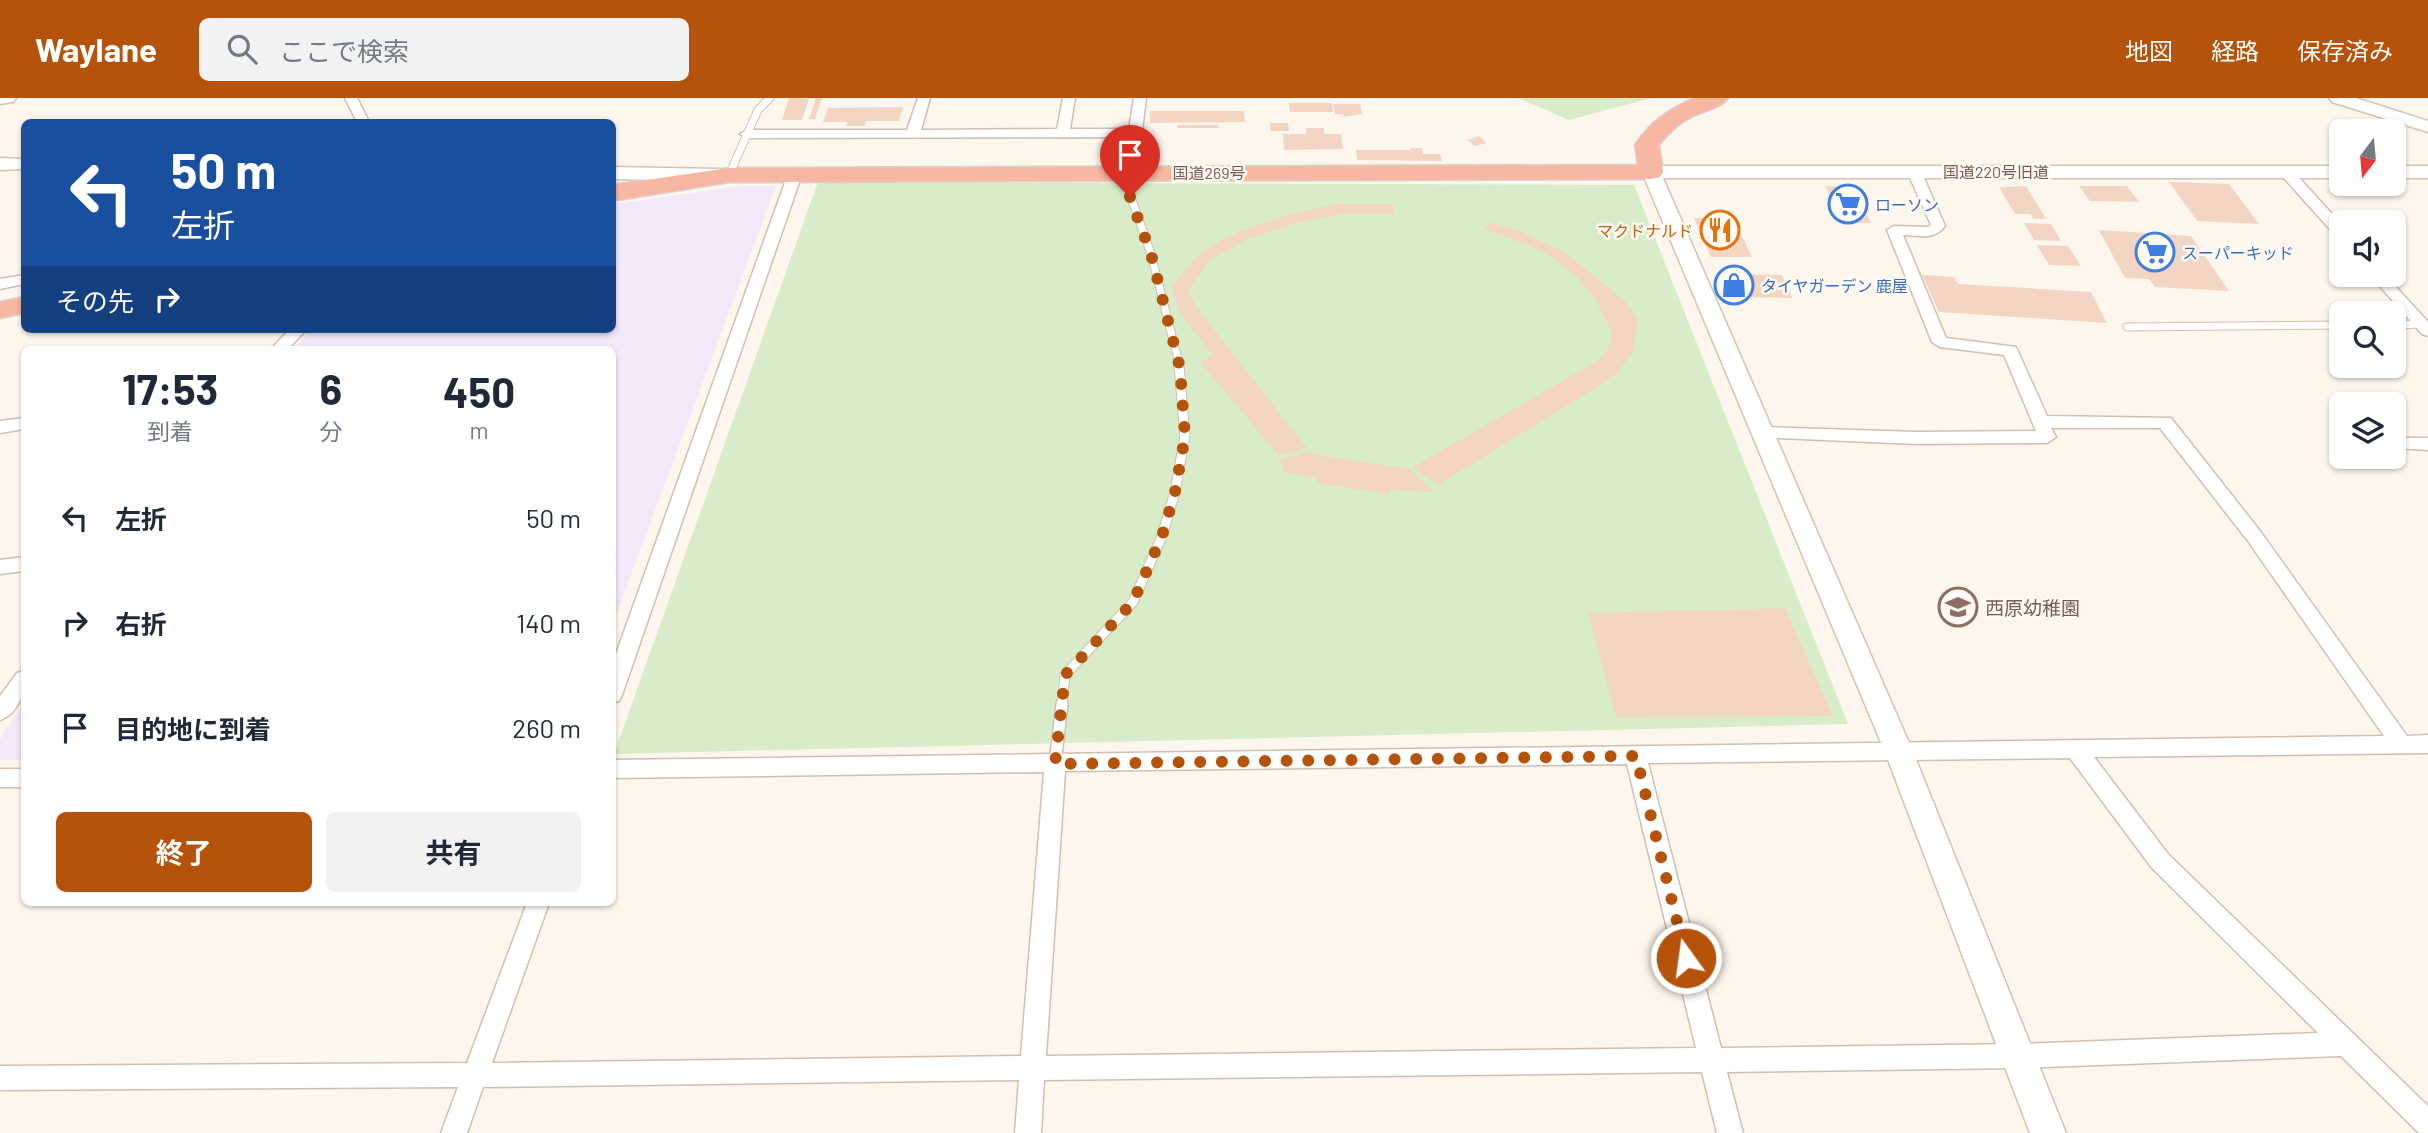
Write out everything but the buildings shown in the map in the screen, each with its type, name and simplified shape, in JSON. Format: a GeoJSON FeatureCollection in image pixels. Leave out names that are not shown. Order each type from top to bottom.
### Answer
{"type":"FeatureCollection","features":[{"type":"Feature","properties":{"kind":"highway"},"geometry":{"type":"LineString","coordinates":[[1651,172],[1647,145],[1658,128],[1673,115],[1716,98]]}},
{"type":"Feature","properties":{"kind":"highway","name":"国道269号"},"geometry":{"type":"LineString","coordinates":[[616,192],[729,175],[1651,172]]}},
{"type":"Feature","properties":{"kind":"highway"},"geometry":{"type":"LineString","coordinates":[[0,310],[21,306]]}},
{"type":"Feature","properties":{"kind":"street"},"geometry":{"type":"LineString","coordinates":[[0,99],[7,98]]}},
{"type":"Feature","properties":{"kind":"street"},"geometry":{"type":"LineString","coordinates":[[351,98],[362,119]]}},
{"type":"Feature","properties":{"kind":"street"},"geometry":{"type":"LineString","coordinates":[[913,133],[923,98]]}},
{"type":"Feature","properties":{"kind":"street"},"geometry":{"type":"LineString","coordinates":[[1063,133],[1069,98]]}},
{"type":"Feature","properties":{"kind":"street"},"geometry":{"type":"LineString","coordinates":[[1130,172],[1140,98]]}},
{"type":"Feature","properties":{"kind":"street"},"geometry":{"type":"LineString","coordinates":[[2337,98],[2428,127]]}},
{"type":"Feature","properties":{"kind":"street"},"geometry":{"type":"LineString","coordinates":[[747,134],[1135,133]]}},
{"type":"Feature","properties":{"kind":"street"},"geometry":{"type":"LineString","coordinates":[[0,164],[21,164]]}},
{"type":"Feature","properties":{"kind":"street"},"geometry":{"type":"LineString","coordinates":[[1760,433],[1916,438],[2047,437],[2010,351],[1940,342],[1894,230],[1932,232],[1938,226],[1914,171]]}},
{"type":"Feature","properties":{"kind":"street"},"geometry":{"type":"LineString","coordinates":[[1651,172],[1760,433],[1899,752],[2048,1133]]}},
{"type":"Feature","properties":{"kind":"street","name":"国道220号旧道"},"geometry":{"type":"LineString","coordinates":[[1651,172],[2329,172]]}},
{"type":"Feature","properties":{"kind":"street"},"geometry":{"type":"LineString","coordinates":[[2406,172],[2428,172]]}},
{"type":"Feature","properties":{"kind":"street"},"geometry":{"type":"LineString","coordinates":[[616,173],[729,175]]}},
{"type":"Feature","properties":{"kind":"street"},"geometry":{"type":"LineString","coordinates":[[2287,173],[2329,220]]}},
{"type":"Feature","properties":{"kind":"street"},"geometry":{"type":"LineString","coordinates":[[616,684],[795,174]]}},
{"type":"Feature","properties":{"kind":"street"},"geometry":{"type":"LineString","coordinates":[[0,284],[21,280]]}},
{"type":"Feature","properties":{"kind":"street"},"geometry":{"type":"LineString","coordinates":[[2388,287],[2425,328]]}},
{"type":"Feature","properties":{"kind":"street"},"geometry":{"type":"LineString","coordinates":[[282,346],[295,333]]}},
{"type":"Feature","properties":{"kind":"street"},"geometry":{"type":"LineString","coordinates":[[2040,422],[2165,422],[2254,536],[2401,744]]}},
{"type":"Feature","properties":{"kind":"street"},"geometry":{"type":"LineString","coordinates":[[0,427],[21,424]]}},
{"type":"Feature","properties":{"kind":"street"},"geometry":{"type":"LineString","coordinates":[[2406,444],[2428,444]]}},
{"type":"Feature","properties":{"kind":"street"},"geometry":{"type":"LineString","coordinates":[[0,567],[21,564]]}},
{"type":"Feature","properties":{"kind":"street"},"geometry":{"type":"LineString","coordinates":[[0,712],[21,683]]}},
{"type":"Feature","properties":{"kind":"street"},"geometry":{"type":"LineString","coordinates":[[616,769],[2428,744]]}},
{"type":"Feature","properties":{"kind":"street"},"geometry":{"type":"LineString","coordinates":[[2076,749],[2160,861],[2428,1124]]}},
{"type":"Feature","properties":{"kind":"street"},"geometry":{"type":"LineString","coordinates":[[1636,756],[1730,1133]]}},
{"type":"Feature","properties":{"kind":"street"},"geometry":{"type":"LineString","coordinates":[[1028,1133],[1055,764]]}},
{"type":"Feature","properties":{"kind":"street"},"geometry":{"type":"LineString","coordinates":[[0,778],[21,778]]}},
{"type":"Feature","properties":{"kind":"street"},"geometry":{"type":"LineString","coordinates":[[454,1133],[537,906]]}},
{"type":"Feature","properties":{"kind":"street"},"geometry":{"type":"LineString","coordinates":[[0,1078],[475,1075],[2018,1056],[2344,1044]]}},
{"type":"Feature","properties":{"kind":"lane"},"geometry":{"type":"LineString","coordinates":[[729,175],[758,110],[770,98]]}},
{"type":"Feature","properties":{"kind":"lane"},"geometry":{"type":"LineString","coordinates":[[1055,764],[1065,675],[1133,602],[1162,536],[1175,492],[1185,436],[1180,368],[1151,254],[1130,197],[1130,172]]}},
{"type":"Feature","properties":{"kind":"lane"},"geometry":{"type":"LineString","coordinates":[[2127,327],[2329,325]]}},
{"type":"Feature","properties":{"kind":"lane"},"geometry":{"type":"LineString","coordinates":[[2406,326],[2425,328]]}},
{"type":"Feature","properties":{"kind":"shaded area"},"geometry":{"type":"Polygon","coordinates":[[[741,186],[776,186],[616,615],[616,346],[297,346],[309,333],[616,333],[616,204],[741,186]]]}},
{"type":"Feature","properties":{"kind":"shaded area"},"geometry":{"type":"Polygon","coordinates":[[[21,708],[21,760],[0,760],[0,739],[21,708]]]}},
{"type":"Feature","properties":{"kind":"green space"},"geometry":{"type":"Polygon","coordinates":[[[1518,98],[1651,98],[1569,120],[1518,98]]]}},
{"type":"Feature","properties":{"kind":"green space"},"geometry":{"type":"Polygon","coordinates":[[[818,182],[1634,185],[1848,724],[616,754],[818,182]]]}},
{"type":"Feature","properties":{"kind":"place","name":"ローソン"},"geometry":{"type":"Point","coordinates":[1848,204]}},
{"type":"Feature","properties":{"kind":"place","name":"マクドナルド"},"geometry":{"type":"Point","coordinates":[1720,230]}},
{"type":"Feature","properties":{"kind":"place","name":"スーパーキッド"},"geometry":{"type":"Point","coordinates":[2155,252]}},
{"type":"Feature","properties":{"kind":"place","name":"タイヤガーデン 鹿屋"},"geometry":{"type":"Point","coordinates":[1734,285]}},
{"type":"Feature","properties":{"kind":"place","name":"西原幼稚園"},"geometry":{"type":"Point","coordinates":[1958,607]}},
{"type":"Feature","properties":{"kind":"route"},"geometry":{"type":"LineString","coordinates":[[1130,197],[1151,254],[1180,368],[1185,436],[1175,492],[1162,536],[1133,602],[1065,675],[1055,764],[1636,756],[1686,958]]}}]}
